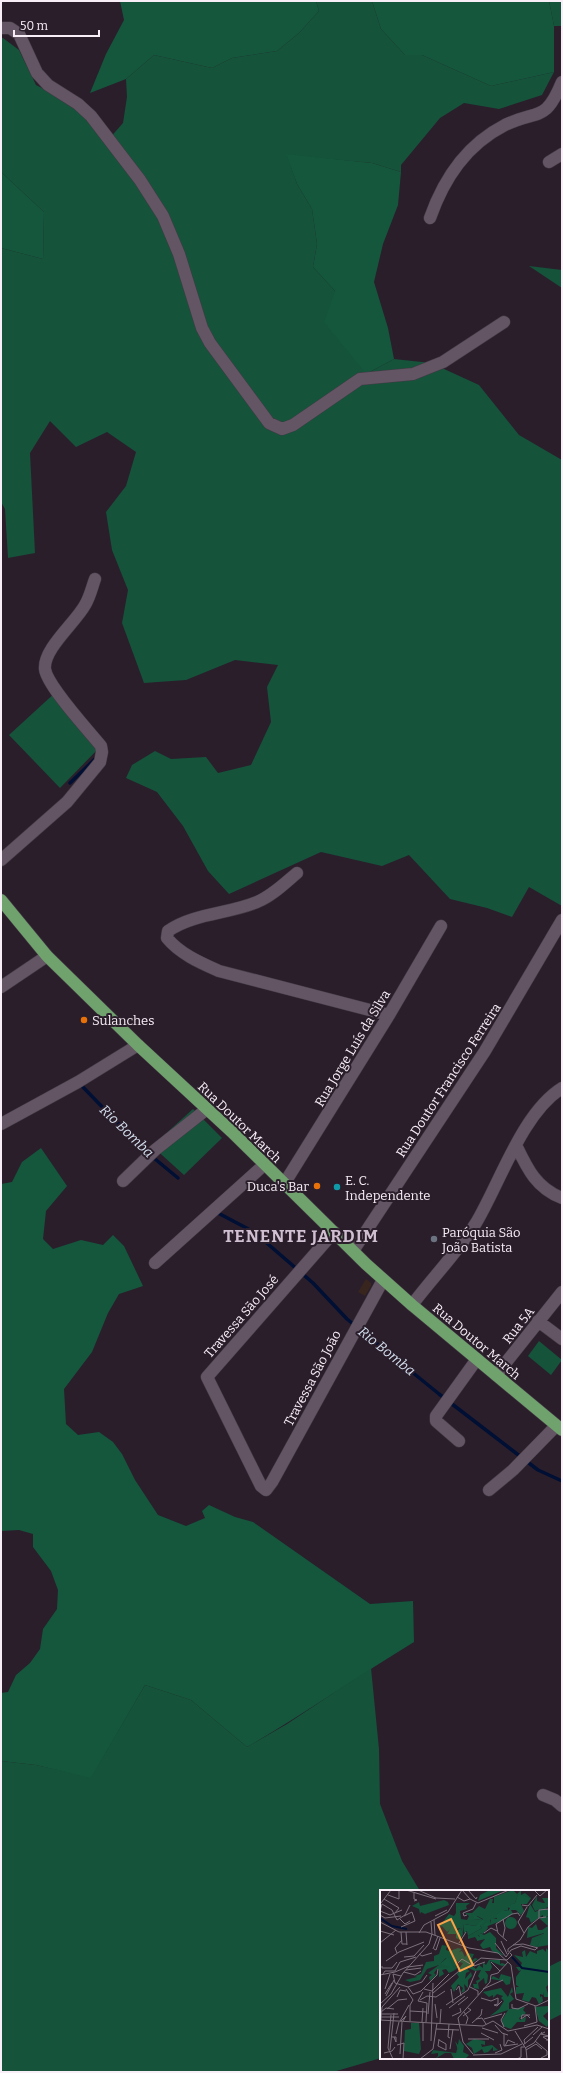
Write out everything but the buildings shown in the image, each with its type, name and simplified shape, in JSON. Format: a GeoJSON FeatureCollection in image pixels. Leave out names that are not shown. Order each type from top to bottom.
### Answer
{"type":"FeatureCollection","features":[{"type":"Feature","properties":{"kind":"main road","name":"Rua Doutor March"},"geometry":{"type":"LineString","coordinates":[[1,900],[47,956],[138,1045],[207,1108],[383,1280],[559,1428]]}},
{"type":"Feature","properties":{"kind":"street"},"geometry":{"type":"LineString","coordinates":[[1,28],[10,28],[19,34],[40,77],[48,85],[78,104],[91,116],[140,180],[163,216],[179,254],[202,328],[210,343],[269,423],[282,429],[293,425],[360,379],[412,374],[443,362],[504,322]]}},
{"type":"Feature","properties":{"kind":"street"},"geometry":{"type":"LineString","coordinates":[[430,218],[443,185],[455,167],[483,139],[494,132],[506,125],[547,110],[554,100],[562,82]]}},
{"type":"Feature","properties":{"kind":"street"},"geometry":{"type":"LineString","coordinates":[[549,162],[562,154]]}},
{"type":"Feature","properties":{"kind":"street"},"geometry":{"type":"LineString","coordinates":[[1,860],[67,802],[100,762],[102,752],[101,746],[57,691],[45,670],[49,655],[85,605],[95,579]]}},
{"type":"Feature","properties":{"kind":"street"},"geometry":{"type":"LineString","coordinates":[[297,873],[280,888],[257,902],[185,922],[168,931],[167,938],[173,945],[196,961],[219,971],[389,1015]]}},
{"type":"Feature","properties":{"kind":"street","name":"Rua Doutor Francisco Ferreira"},"geometry":{"type":"LineString","coordinates":[[354,1251],[485,1051],[562,920]]}},
{"type":"Feature","properties":{"kind":"street","name":"Rua Jorge Luís da Silva"},"geometry":{"type":"LineString","coordinates":[[284,1184],[389,1015],[441,926]]}},
{"type":"Feature","properties":{"kind":"street"},"geometry":{"type":"LineString","coordinates":[[1,987],[47,956]]}},
{"type":"Feature","properties":{"kind":"street"},"geometry":{"type":"LineString","coordinates":[[1,1124],[78,1082],[138,1045]]}},
{"type":"Feature","properties":{"kind":"street"},"geometry":{"type":"LineString","coordinates":[[412,1305],[458,1250],[476,1223],[516,1145],[545,1102],[562,1088]]}},
{"type":"Feature","properties":{"kind":"street"},"geometry":{"type":"LineString","coordinates":[[123,1181],[155,1150],[207,1108]]}},
{"type":"Feature","properties":{"kind":"street"},"geometry":{"type":"LineString","coordinates":[[516,1145],[528,1171],[537,1183],[553,1194],[562,1198]]}},
{"type":"Feature","properties":{"kind":"street"},"geometry":{"type":"LineString","coordinates":[[155,1262],[264,1165]]}},
{"type":"Feature","properties":{"kind":"street","name":"Travessa São José"},"geometry":{"type":"LineString","coordinates":[[266,1490],[261,1486],[208,1377],[334,1232]]}},
{"type":"Feature","properties":{"kind":"street","name":"Travessa São João"},"geometry":{"type":"LineString","coordinates":[[266,1490],[272,1482],[383,1280]]}},
{"type":"Feature","properties":{"kind":"street","name":"Rua 5A"},"geometry":{"type":"LineString","coordinates":[[496,1375],[562,1292]]}},
{"type":"Feature","properties":{"kind":"street"},"geometry":{"type":"LineString","coordinates":[[538,1321],[562,1339]]}},
{"type":"Feature","properties":{"kind":"street"},"geometry":{"type":"LineString","coordinates":[[459,1441],[436,1421],[436,1416],[477,1359]]}},
{"type":"Feature","properties":{"kind":"street"},"geometry":{"type":"LineString","coordinates":[[489,1490],[559,1428]]}},
{"type":"Feature","properties":{"kind":"street"},"geometry":{"type":"LineString","coordinates":[[542,1795],[555,1800],[562,1806]]}},
{"type":"Feature","properties":{"kind":"shaded area"},"geometry":{"type":"Polygon","coordinates":[[[366,1279],[371,1283],[371,1286],[365,1296],[358,1292],[366,1279]]]}},
{"type":"Feature","properties":{"kind":"green space"},"geometry":{"type":"Polygon","coordinates":[[[120,1],[316,1],[319,11],[299,33],[277,51],[232,58],[212,68],[154,55],[126,79],[90,93],[106,54],[124,20],[120,1]]]}},
{"type":"Feature","properties":{"kind":"green space"},"geometry":{"type":"Polygon","coordinates":[[[316,1],[372,1],[381,29],[405,55],[422,55],[491,86],[554,72],[542,95],[499,109],[464,103],[440,118],[401,165],[401,172],[372,163],[287,155],[297,184],[312,209],[317,244],[313,267],[335,291],[366,374],[394,359],[431,363],[479,385],[519,435],[562,460],[562,906],[529,887],[512,917],[487,908],[450,899],[409,855],[382,866],[321,852],[229,894],[208,871],[183,826],[157,792],[126,778],[132,765],[155,751],[171,759],[206,757],[218,773],[251,765],[271,722],[267,687],[278,665],[235,660],[186,680],[144,683],[122,623],[128,590],[112,550],[106,512],[126,486],[136,452],[107,432],[76,447],[50,421],[30,453],[35,553],[8,558],[5,509],[1,502],[1,248],[43,259],[44,212],[1,172],[1,38],[19,50],[36,85],[73,104],[99,135],[109,139],[123,123],[127,97],[126,79],[154,55],[212,68],[232,58],[277,51],[299,33],[319,11],[316,1]]]}},
{"type":"Feature","properties":{"kind":"green space"},"geometry":{"type":"Polygon","coordinates":[[[372,1],[549,1],[554,26],[554,72],[491,86],[422,55],[405,55],[381,29],[372,1]]]}},
{"type":"Feature","properties":{"kind":"green space"},"geometry":{"type":"Polygon","coordinates":[[[549,1],[562,1],[562,26],[554,26],[549,1]]]}},
{"type":"Feature","properties":{"kind":"green space"},"geometry":{"type":"Polygon","coordinates":[[[286,154],[372,163],[401,172],[398,205],[383,244],[374,282],[388,328],[394,359],[366,374],[324,322],[335,291],[313,267],[317,244],[312,209],[297,184],[286,154]]]}},
{"type":"Feature","properties":{"kind":"green space"},"geometry":{"type":"Polygon","coordinates":[[[1,172],[44,212],[43,259],[1,248],[1,172]]]}},
{"type":"Feature","properties":{"kind":"green space"},"geometry":{"type":"Polygon","coordinates":[[[529,266],[562,270],[562,288],[529,266]]]}},
{"type":"Feature","properties":{"kind":"green space"},"geometry":{"type":"Polygon","coordinates":[[[57,691],[101,746],[60,788],[9,735],[57,691]]]}},
{"type":"Feature","properties":{"kind":"green space"},"geometry":{"type":"Polygon","coordinates":[[[193,1109],[222,1138],[184,1175],[152,1146],[193,1109]]]}},
{"type":"Feature","properties":{"kind":"green space"},"geometry":{"type":"Polygon","coordinates":[[[41,1148],[67,1186],[46,1211],[43,1239],[53,1249],[81,1240],[103,1245],[113,1235],[124,1246],[143,1286],[119,1294],[108,1313],[92,1352],[64,1389],[66,1424],[78,1435],[99,1432],[113,1442],[122,1454],[135,1480],[158,1515],[186,1526],[205,1518],[202,1511],[209,1505],[235,1517],[253,1522],[370,1604],[413,1601],[414,1642],[247,1747],[191,1700],[145,1685],[91,1778],[36,1765],[1,1761],[1,1693],[8,1692],[16,1675],[30,1663],[40,1649],[43,1629],[57,1609],[58,1590],[51,1571],[33,1547],[33,1534],[19,1530],[1,1531],[1,1184],[12,1182],[22,1162],[41,1148]]]}},
{"type":"Feature","properties":{"kind":"green space"},"geometry":{"type":"Polygon","coordinates":[[[539,1341],[562,1360],[551,1375],[528,1356],[539,1341]]]}},
{"type":"Feature","properties":{"kind":"green space"},"geometry":{"type":"Polygon","coordinates":[[[371,1668],[379,1749],[380,1804],[402,1861],[419,1890],[380,1890],[380,2058],[333,2072],[1,2072],[1,1761],[36,1765],[91,1777],[145,1685],[191,1700],[247,1747],[287,1724],[371,1668]]]}},
{"type":"Feature","properties":{"kind":"green space"},"geometry":{"type":"Polygon","coordinates":[[[562,1960],[562,2014],[549,2020],[549,1966],[562,1960]]]}},
{"type":"Feature","properties":{"kind":"waterway"},"geometry":{"type":"LineString","coordinates":[[70,783],[97,757]]}},
{"type":"Feature","properties":{"kind":"waterway","name":"Rio Bomba"},"geometry":{"type":"LineString","coordinates":[[80,1084],[143,1149],[178,1178]]}},
{"type":"Feature","properties":{"kind":"waterway","name":"Rio Bomba"},"geometry":{"type":"LineString","coordinates":[[218,1213],[254,1232],[313,1283],[347,1319],[439,1394],[538,1470],[562,1481]]}},
{"type":"Feature","properties":{"kind":"place","name":"Sulanches"},"geometry":{"type":"Point","coordinates":[84,1020]}},
{"type":"Feature","properties":{"kind":"place","name":"Duca's Bar"},"geometry":{"type":"Point","coordinates":[317,1186]}},
{"type":"Feature","properties":{"kind":"place","name":"E. C. Independente"},"geometry":{"type":"Point","coordinates":[337,1187]}},
{"type":"Feature","properties":{"kind":"place","name":"Paróquia São João Batista"},"geometry":{"type":"Point","coordinates":[434,1239]}},
{"type":"Feature","properties":{"kind":"district","name":"TENENTE JARDIM"},"geometry":{"type":"Point","coordinates":[301,1236]}}]}
